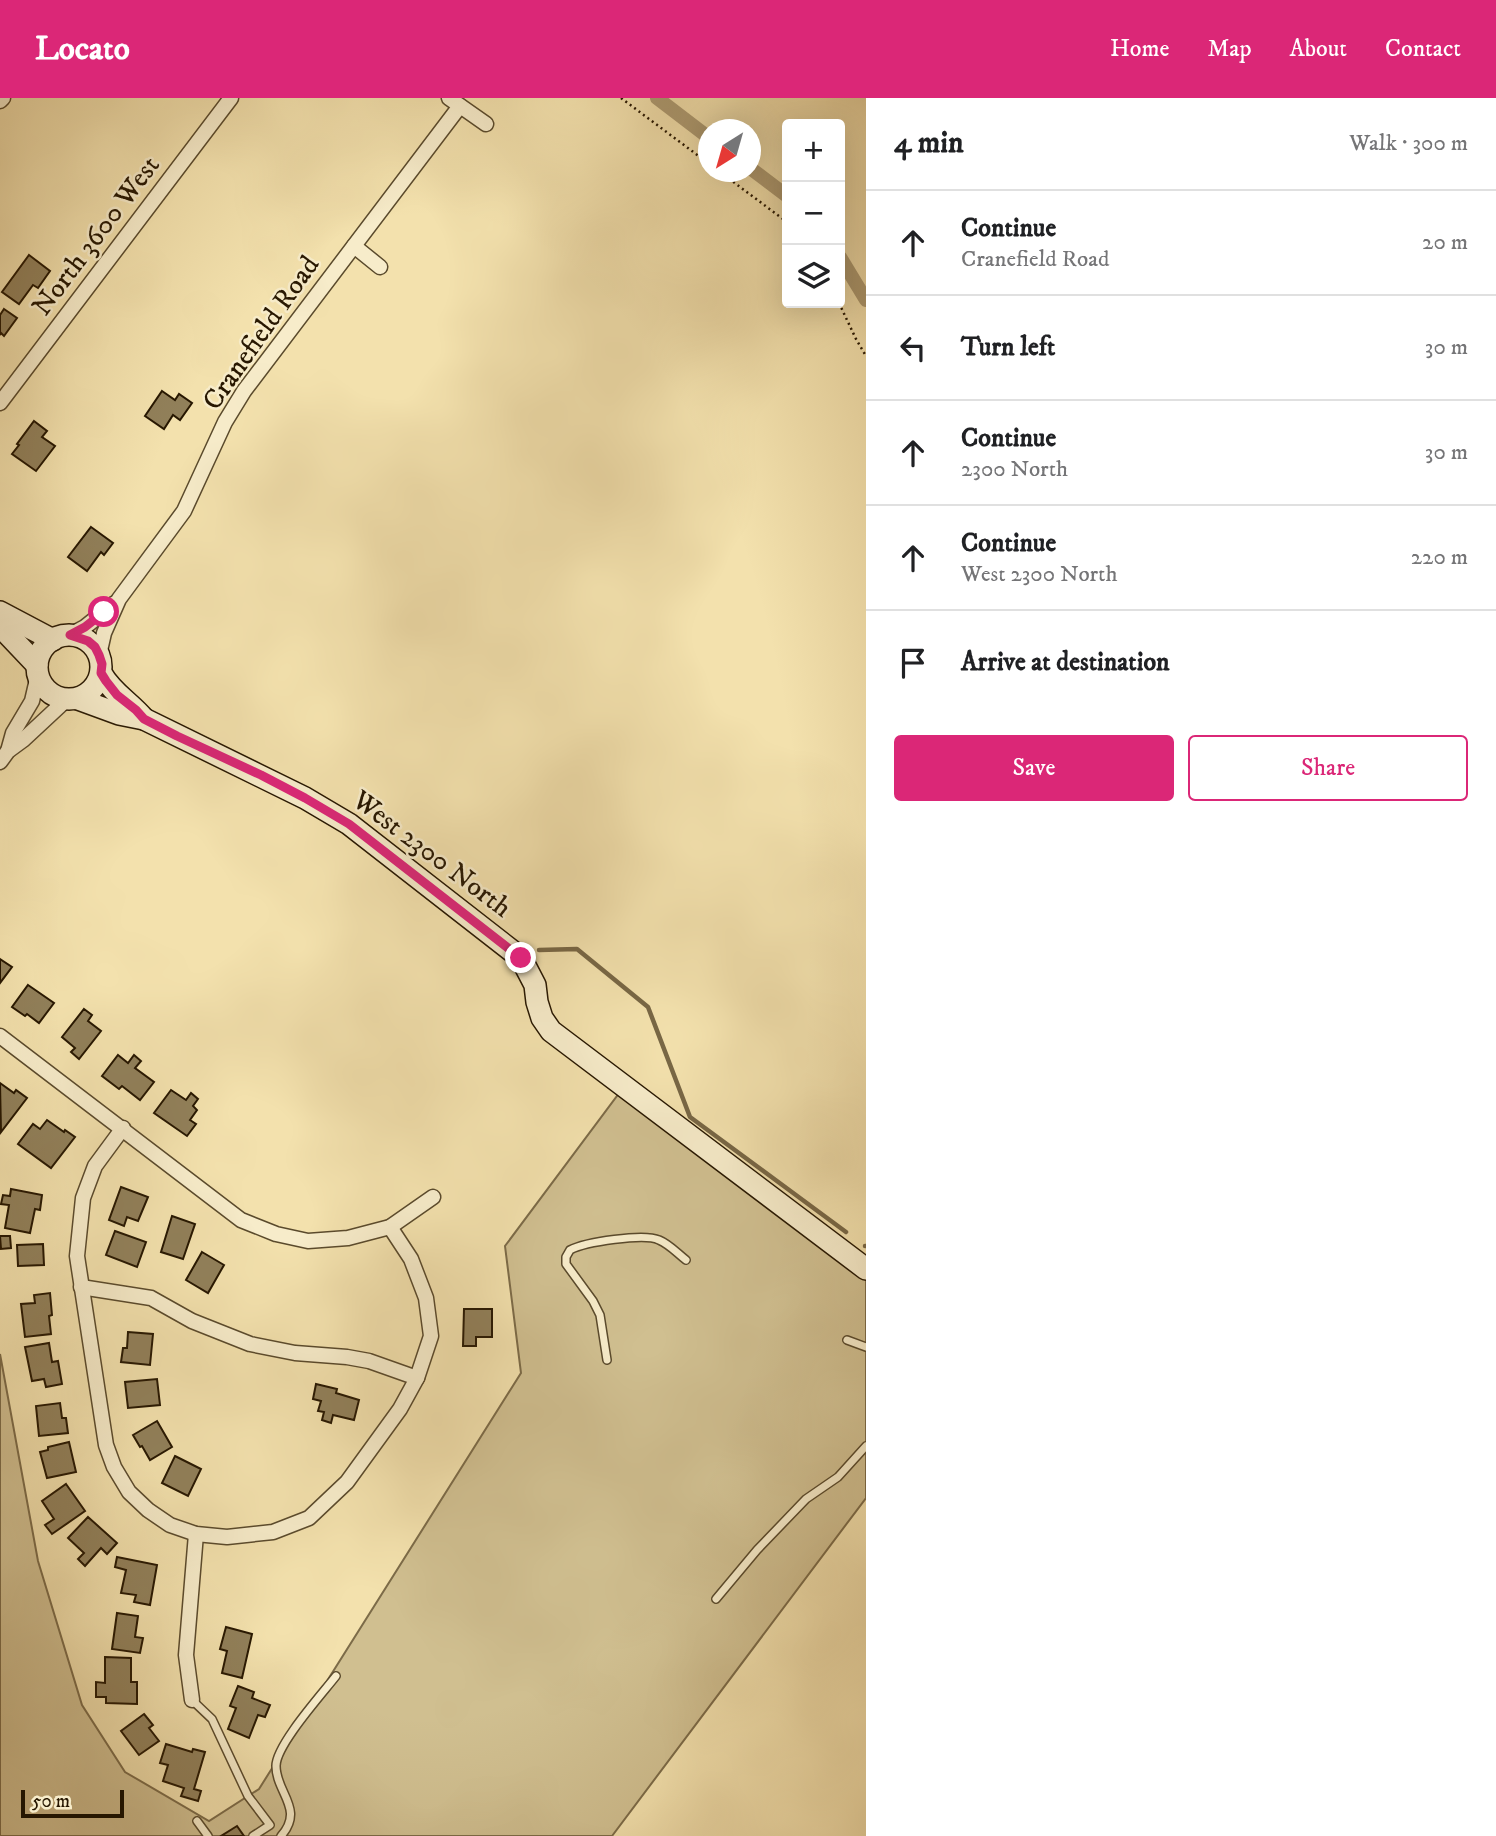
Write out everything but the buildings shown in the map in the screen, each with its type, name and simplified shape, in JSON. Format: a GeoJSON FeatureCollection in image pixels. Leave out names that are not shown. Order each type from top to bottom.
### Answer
{"type":"FeatureCollection","features":[{"type":"Feature","properties":{"kind":"street","name":"North 3600 West"},"geometry":{"type":"LineString","coordinates":[[0,403],[231,98]]}},
{"type":"Feature","properties":{"kind":"street"},"geometry":{"type":"LineString","coordinates":[[455,102],[485,124]]}},
{"type":"Feature","properties":{"kind":"street","name":"Cranefield Road"},"geometry":{"type":"LineString","coordinates":[[100,664],[104,633],[119,599],[184,511],[225,422],[244,391],[354,246],[455,102]]}},
{"type":"Feature","properties":{"kind":"street"},"geometry":{"type":"LineString","coordinates":[[354,246],[380,267]]}},
{"type":"Feature","properties":{"kind":"street","name":"Cranefield Road"},"geometry":{"type":"LineString","coordinates":[[61,637],[85,627],[119,599]]}},
{"type":"Feature","properties":{"kind":"street"},"geometry":{"type":"LineString","coordinates":[[0,612],[61,637],[88,641],[106,681],[117,695],[144,719]]}},
{"type":"Feature","properties":{"kind":"street"},"geometry":{"type":"LineString","coordinates":[[0,626],[37,670],[48,692],[56,697],[72,699],[119,715],[144,719]]}},
{"type":"Feature","properties":{"kind":"street"},"geometry":{"type":"LineString","coordinates":[[4,756],[13,733],[32,701],[39,655],[45,646],[61,637]]}},
{"type":"Feature","properties":{"kind":"street"},"geometry":{"type":"LineString","coordinates":[[4,756],[72,699],[86,695],[93,689],[99,682],[100,664]]}},
{"type":"Feature","properties":{"kind":"street","name":"West 2300 North"},"geometry":{"type":"LineString","coordinates":[[144,719],[261,775],[349,824],[521,958],[535,985],[542,1018],[551,1031],[866,1269]]}},
{"type":"Feature","properties":{"kind":"street"},"geometry":{"type":"LineString","coordinates":[[0,1035],[241,1220],[276,1234],[308,1241],[348,1238],[390,1227],[433,1197]]}},
{"type":"Feature","properties":{"kind":"street"},"geometry":{"type":"LineString","coordinates":[[123,1128],[95,1166],[83,1198],[76,1256],[106,1445],[114,1467],[130,1492],[148,1510],[170,1525],[196,1534],[227,1537],[273,1532],[309,1518],[346,1482],[400,1409],[417,1378],[431,1336],[426,1298],[411,1259],[390,1227]]}},
{"type":"Feature","properties":{"kind":"street"},"geometry":{"type":"LineString","coordinates":[[81,1287],[151,1298],[192,1321],[250,1343],[295,1353],[369,1361],[417,1378]]}},
{"type":"Feature","properties":{"kind":"street"},"geometry":{"type":"LineString","coordinates":[[191,1700],[186,1655],[196,1534]]}},
{"type":"Feature","properties":{"kind":"lane"},"geometry":{"type":"LineString","coordinates":[[607,1360],[600,1315],[566,1264],[570,1250],[635,1237],[648,1237],[669,1245],[686,1260]]}},
{"type":"Feature","properties":{"kind":"lane"},"geometry":{"type":"LineString","coordinates":[[847,1340],[866,1347]]}},
{"type":"Feature","properties":{"kind":"lane"},"geometry":{"type":"LineString","coordinates":[[716,1599],[806,1499],[838,1477],[866,1446]]}},
{"type":"Feature","properties":{"kind":"lane"},"geometry":{"type":"LineString","coordinates":[[281,1836],[289,1825],[292,1812],[277,1775],[278,1755],[336,1676]]}},
{"type":"Feature","properties":{"kind":"lane"},"geometry":{"type":"LineString","coordinates":[[191,1700],[212,1719],[248,1796],[270,1825],[253,1836]]}},
{"type":"Feature","properties":{"kind":"lane"},"geometry":{"type":"LineString","coordinates":[[197,1821],[208,1836]]}},
{"type":"Feature","properties":{"kind":"path"},"geometry":{"type":"LineString","coordinates":[[621,98],[698,155]]}},
{"type":"Feature","properties":{"kind":"path"},"geometry":{"type":"LineString","coordinates":[[733,182],[782,218]]}},
{"type":"Feature","properties":{"kind":"path"},"geometry":{"type":"LineString","coordinates":[[841,308],[866,356]]}},
{"type":"Feature","properties":{"kind":"shaded area"},"geometry":{"type":"Polygon","coordinates":[[[620,1092],[866,1279],[866,1498],[612,1836],[0,1836],[0,1354],[38,1561],[82,1705],[125,1772],[209,1821],[259,1789],[521,1373],[505,1246],[620,1092]]]}},
{"type":"Feature","properties":{"kind":"waterway"},"geometry":{"type":"LineString","coordinates":[[657,98],[698,129]]}},
{"type":"Feature","properties":{"kind":"waterway"},"geometry":{"type":"LineString","coordinates":[[761,176],[782,192]]}},
{"type":"Feature","properties":{"kind":"waterway"},"geometry":{"type":"LineString","coordinates":[[845,265],[866,300]]}},
{"type":"Feature","properties":{"kind":"waterway"},"geometry":{"type":"LineString","coordinates":[[539,950],[577,949],[648,1007],[690,1117],[846,1232]]}},
{"type":"Feature","properties":{"kind":"route"},"geometry":{"type":"LineString","coordinates":[[104,612],[70,635],[80,637],[95,647],[102,664],[101,673],[106,681],[117,695],[144,719],[261,775],[349,824],[521,958]]}}]}
